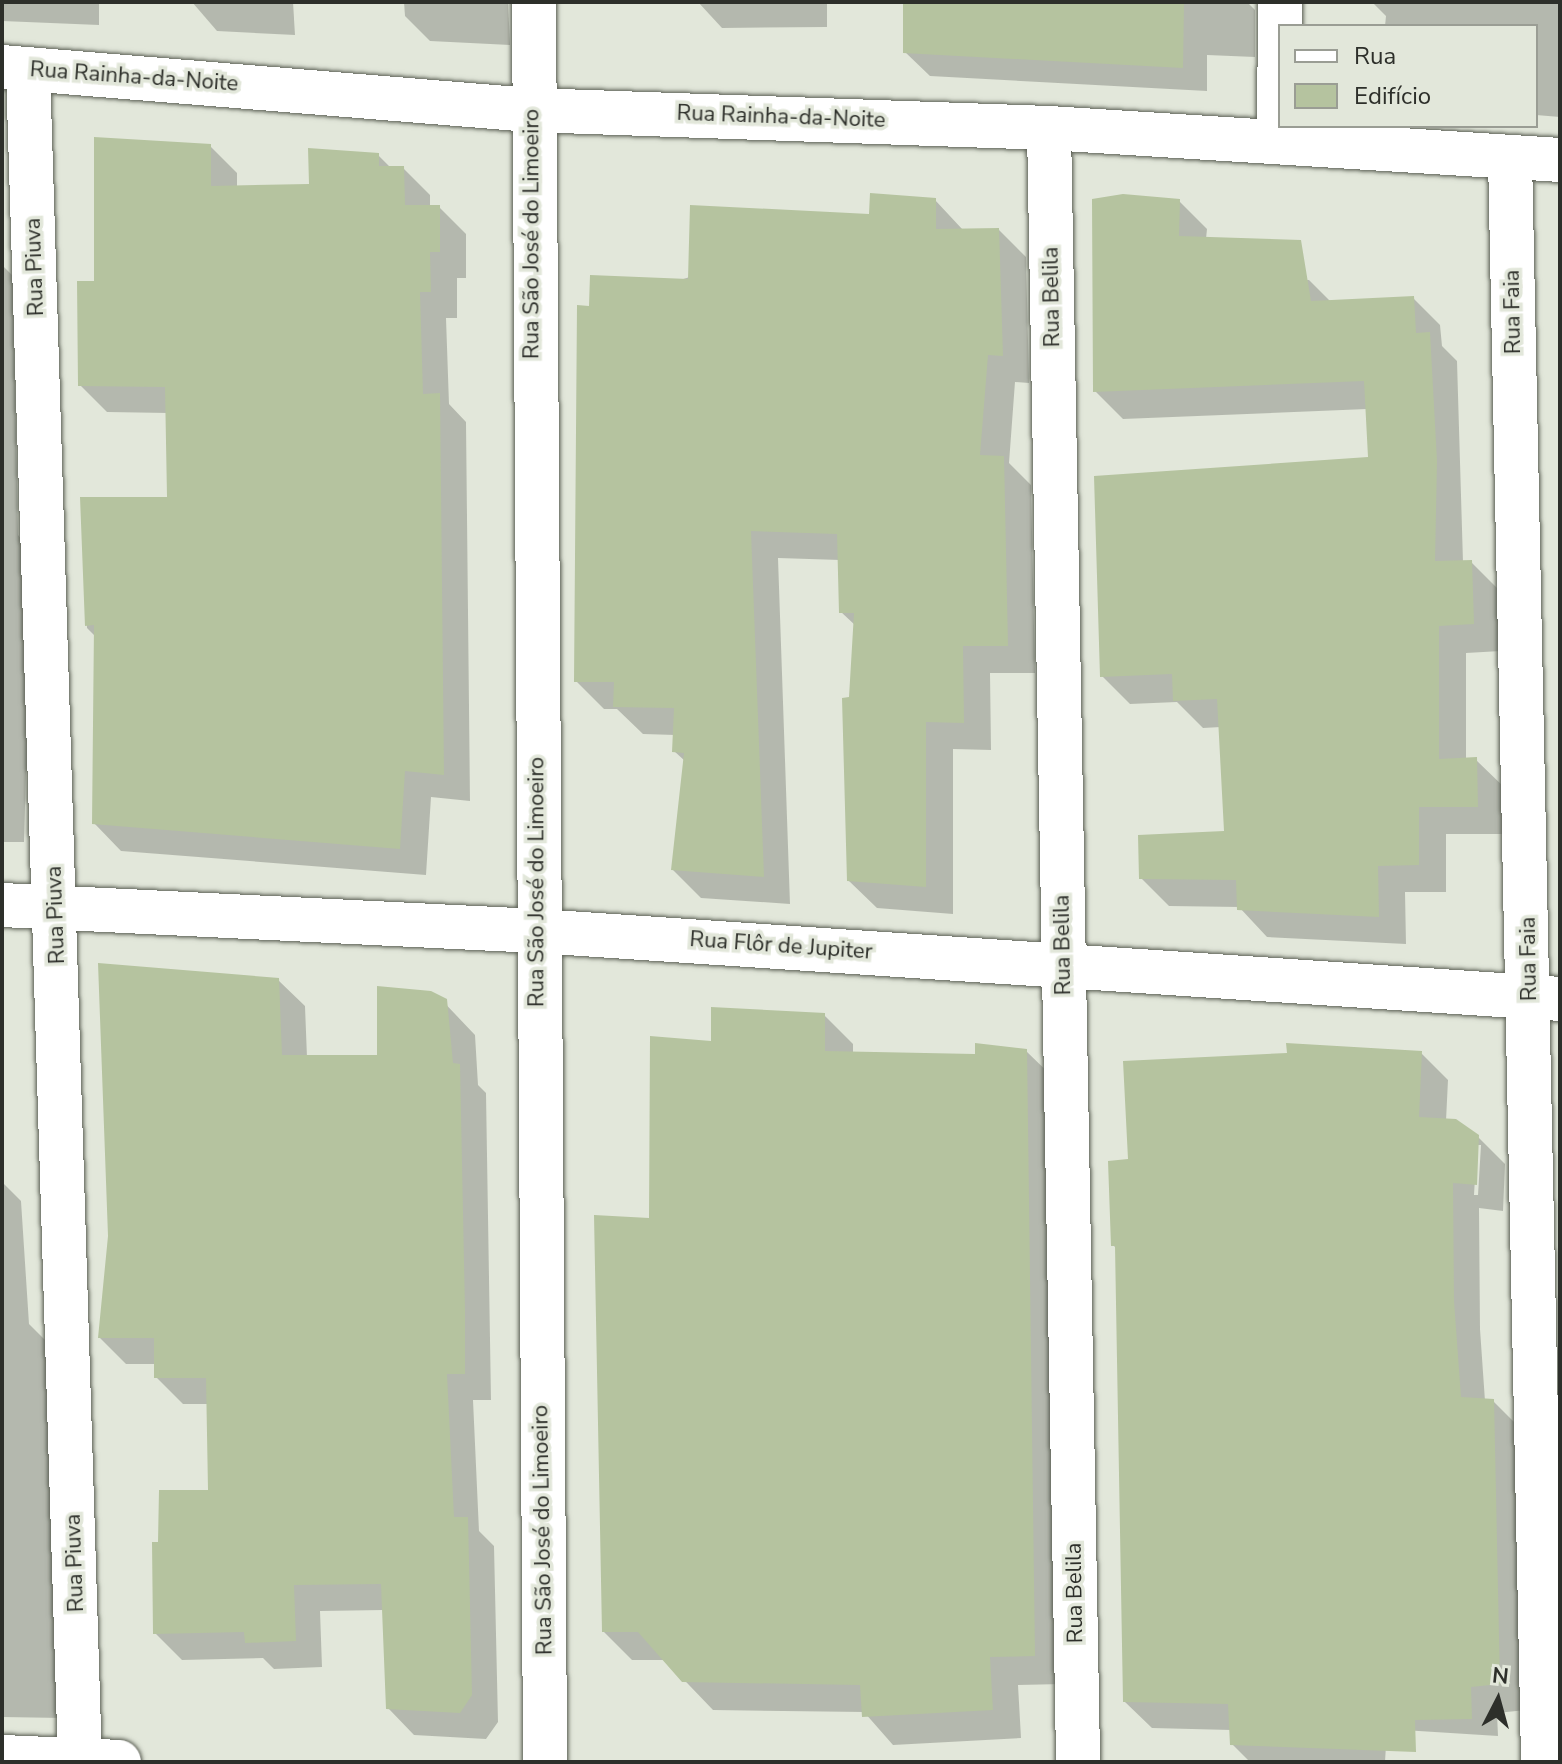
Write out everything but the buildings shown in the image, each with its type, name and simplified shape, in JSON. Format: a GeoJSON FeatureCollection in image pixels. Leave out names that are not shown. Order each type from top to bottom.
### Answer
{"type":"FeatureCollection","features":[{"type":"Feature","properties":{"kind":"street","name":"Rua São José do Limoeiro"},"geometry":{"type":"LineString","coordinates":[[534,2],[531,110],[545,1762]]}},
{"type":"Feature","properties":{"kind":"street"},"geometry":{"type":"LineString","coordinates":[[1280,2],[1280,24]]}},
{"type":"Feature","properties":{"kind":"street","name":"Rua Rainha-da-Noite"},"geometry":{"type":"LineString","coordinates":[[15,68],[531,110],[1049,128],[1560,160]]}},
{"type":"Feature","properties":{"kind":"street","name":"Rua Piuva"},"geometry":{"type":"LineString","coordinates":[[15,68],[100,1761]]}},
{"type":"Feature","properties":{"kind":"street","name":"Rua Belila"},"geometry":{"type":"LineString","coordinates":[[1049,128],[1078,1762]]}},
{"type":"Feature","properties":{"kind":"street"},"geometry":{"type":"LineString","coordinates":[[1279,128],[1279,142]]}},
{"type":"Feature","properties":{"kind":"street","name":"Rua Faia"},"geometry":{"type":"LineString","coordinates":[[1510,157],[1545,998],[1543,1762]]}},
{"type":"Feature","properties":{"kind":"street","name":"Rua Flôr de Jupiter"},"geometry":{"type":"LineString","coordinates":[[2,905],[537,931],[1545,998]]}},
{"type":"Feature","properties":{"kind":"street"},"geometry":{"type":"LineString","coordinates":[[2,1757],[100,1761]]}}]}
